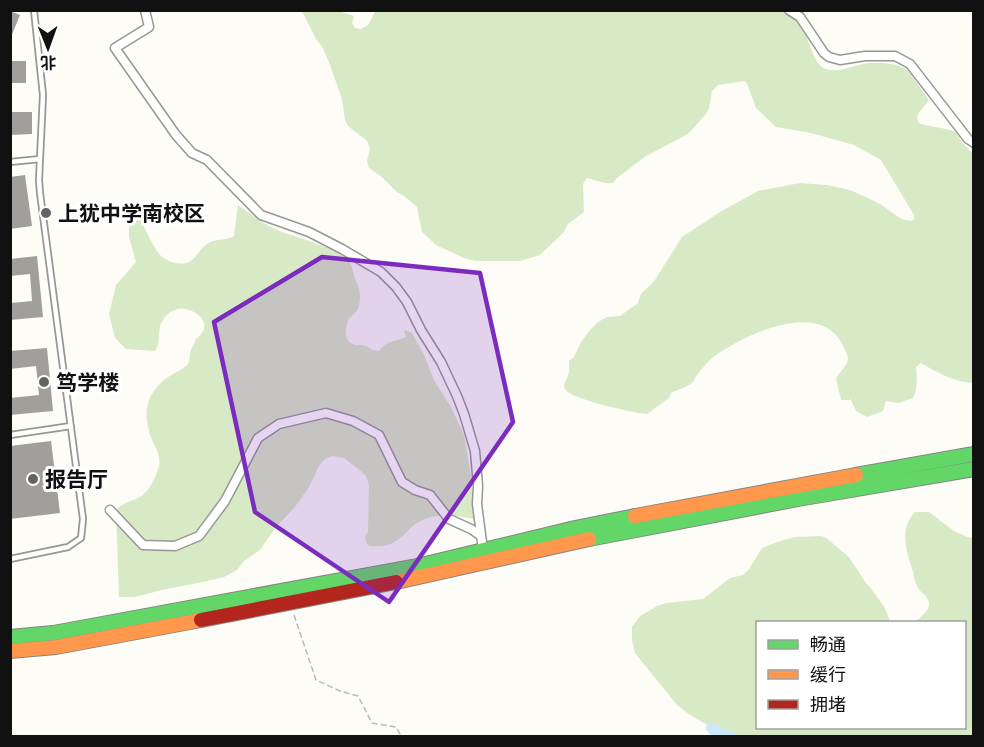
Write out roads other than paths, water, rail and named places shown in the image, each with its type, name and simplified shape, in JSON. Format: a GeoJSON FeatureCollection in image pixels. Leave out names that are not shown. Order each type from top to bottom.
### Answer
{"type":"FeatureCollection","features":[{"type":"Feature","properties":{"kind":"main road"},"geometry":{"type":"LineString","coordinates":[[10,637],[53,633],[417,566],[482,543],[974,454]]}},
{"type":"Feature","properties":{"kind":"main road"},"geometry":{"type":"LineString","coordinates":[[10,651],[56,647],[421,577],[579,541],[798,499],[974,469]]}},
{"type":"Feature","properties":{"kind":"street"},"geometry":{"type":"LineString","coordinates":[[145,10],[149,27],[115,48],[176,135],[192,153],[207,160],[261,215],[309,232],[358,257],[381,272],[407,302],[450,380],[466,423],[475,452],[477,504],[482,543]]}},
{"type":"Feature","properties":{"kind":"street"},"geometry":{"type":"LineString","coordinates":[[789,10],[800,17],[829,57],[840,60],[865,56],[895,56],[910,64],[968,139],[974,143]]}},
{"type":"Feature","properties":{"kind":"street"},"geometry":{"type":"LineString","coordinates":[[110,510],[143,544],[175,546],[200,536],[225,501],[258,438],[279,424],[326,413],[353,421],[379,435],[402,482],[430,495],[449,519],[471,529],[482,543]]}},
{"type":"Feature","properties":{"kind":"lane"},"geometry":{"type":"LineString","coordinates":[[10,559],[68,547],[81,538],[83,519],[40,193],[43,95],[34,10]]}},
{"type":"Feature","properties":{"kind":"lane"},"geometry":{"type":"LineString","coordinates":[[10,162],[40,159]]}},
{"type":"Feature","properties":{"kind":"lane"},"geometry":{"type":"LineString","coordinates":[[10,435],[71,426]]}},
{"type":"Feature","properties":{"kind":"water"},"geometry":{"type":"Polygon","coordinates":[[[707,721],[735,733],[736,736],[712,736],[706,730],[707,721]]]}},
{"type":"Feature","properties":{"kind":"place","name":"上犹中学南校区"},"geometry":{"type":"Point","coordinates":[46,213]}},
{"type":"Feature","properties":{"kind":"place","name":"笃学楼"},"geometry":{"type":"Point","coordinates":[44,382]}},
{"type":"Feature","properties":{"kind":"place","name":"报告厅"},"geometry":{"type":"Point","coordinates":[33,479]}}]}
